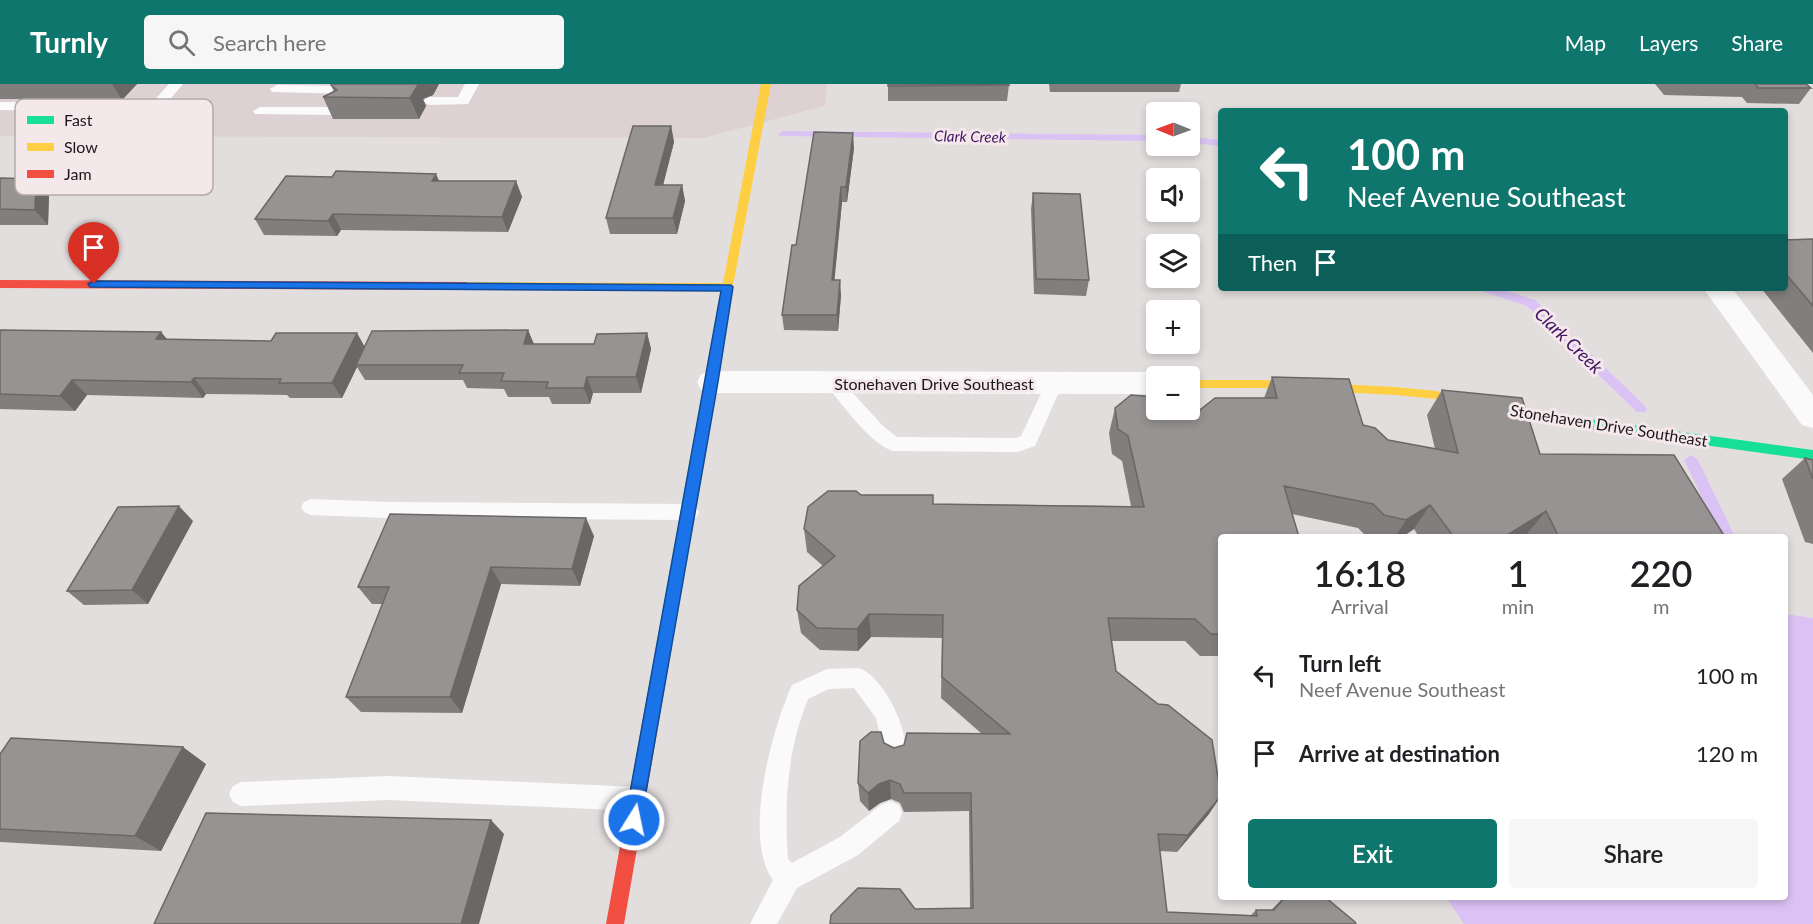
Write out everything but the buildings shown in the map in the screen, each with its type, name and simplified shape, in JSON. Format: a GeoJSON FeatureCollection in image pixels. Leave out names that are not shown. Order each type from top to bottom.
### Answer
{"type":"FeatureCollection","features":[{"type":"Feature","properties":{"kind":"street"},"geometry":{"type":"LineString","coordinates":[[615,924],[727,287],[766,84]]}},
{"type":"Feature","properties":{"kind":"street"},"geometry":{"type":"LineString","coordinates":[[0,284],[727,287]]}},
{"type":"Feature","properties":{"kind":"street"},"geometry":{"type":"LineString","coordinates":[[1719,291],[1813,417]]}},
{"type":"Feature","properties":{"kind":"street","name":"Stonehaven Drive Southeast"},"geometry":{"type":"LineString","coordinates":[[712,382],[1146,383]]}},
{"type":"Feature","properties":{"kind":"street","name":"Stonehaven Drive Southeast"},"geometry":{"type":"LineString","coordinates":[[1200,384],[1261,384],[1396,391],[1436,396],[1561,420],[1813,455]]}},
{"type":"Feature","properties":{"kind":"lane"},"geometry":{"type":"LineString","coordinates":[[163,99],[176,84]]}},
{"type":"Feature","properties":{"kind":"lane"},"geometry":{"type":"LineString","coordinates":[[276,90],[345,100],[260,111],[276,90]]}},
{"type":"Feature","properties":{"kind":"lane"},"geometry":{"type":"LineString","coordinates":[[468,92],[458,112],[429,101],[468,92]]}},
{"type":"Feature","properties":{"kind":"lane"},"geometry":{"type":"LineString","coordinates":[[0,106],[15,106]]}},
{"type":"Feature","properties":{"kind":"lane"},"geometry":{"type":"LineString","coordinates":[[833,382],[877,431],[893,444],[1017,445],[1028,441],[1054,383]]}},
{"type":"Feature","properties":{"kind":"lane"},"geometry":{"type":"LineString","coordinates":[[311,507],[387,510],[689,512]]}},
{"type":"Feature","properties":{"kind":"lane"},"geometry":{"type":"LineString","coordinates":[[788,879],[776,862],[773,821],[778,760],[788,721],[800,692],[827,679],[859,678],[887,714],[895,754]]}},
{"type":"Feature","properties":{"kind":"lane"},"geometry":{"type":"LineString","coordinates":[[241,794],[388,788],[637,799]]}},
{"type":"Feature","properties":{"kind":"lane"},"geometry":{"type":"LineString","coordinates":[[763,924],[788,879],[849,846],[890,813]]}},
{"type":"Feature","properties":{"kind":"shaded area"},"geometry":{"type":"Polygon","coordinates":[[[0,84],[827,84],[825,106],[703,138],[213,137],[213,99],[15,99],[15,136],[0,136],[0,84]]]}},
{"type":"Feature","properties":{"kind":"shaded area"},"geometry":{"type":"Polygon","coordinates":[[[1788,614],[1813,618],[1813,924],[1464,924],[1448,900],[1788,900],[1788,614]]]}},
{"type":"Feature","properties":{"kind":"waterway","name":"Clark Creek"},"geometry":{"type":"LineString","coordinates":[[783,134],[1146,138]]}},
{"type":"Feature","properties":{"kind":"waterway","name":"Clark Creek"},"geometry":{"type":"LineString","coordinates":[[1200,141],[1218,143]]}},
{"type":"Feature","properties":{"kind":"waterway","name":"Clark Creek"},"geometry":{"type":"LineString","coordinates":[[1495,291],[1531,303],[1641,409]]}},
{"type":"Feature","properties":{"kind":"waterway","name":"Clark Creek"},"geometry":{"type":"LineString","coordinates":[[1691,460],[1727,534]]}},
{"type":"Feature","properties":{"kind":"traffic: fast"},"geometry":{"type":"LineString","coordinates":[[658,680],[708,394]]}},
{"type":"Feature","properties":{"kind":"traffic: fast"},"geometry":{"type":"LineString","coordinates":[[1581,423],[1813,455]]}},
{"type":"Feature","properties":{"kind":"traffic: slow"},"geometry":{"type":"LineString","coordinates":[[708,394],[766,84]]}},
{"type":"Feature","properties":{"kind":"traffic: slow"},"geometry":{"type":"LineString","coordinates":[[466,286],[727,287]]}},
{"type":"Feature","properties":{"kind":"traffic: slow"},"geometry":{"type":"LineString","coordinates":[[1200,384],[1261,384],[1436,395],[1581,423]]}},
{"type":"Feature","properties":{"kind":"traffic: jam"},"geometry":{"type":"LineString","coordinates":[[0,284],[466,286]]}},
{"type":"Feature","properties":{"kind":"traffic: jam"},"geometry":{"type":"LineString","coordinates":[[615,924],[658,680]]}},
{"type":"Feature","properties":{"kind":"route"},"geometry":{"type":"LineString","coordinates":[[94,284],[727,287],[634,820]]}}]}
